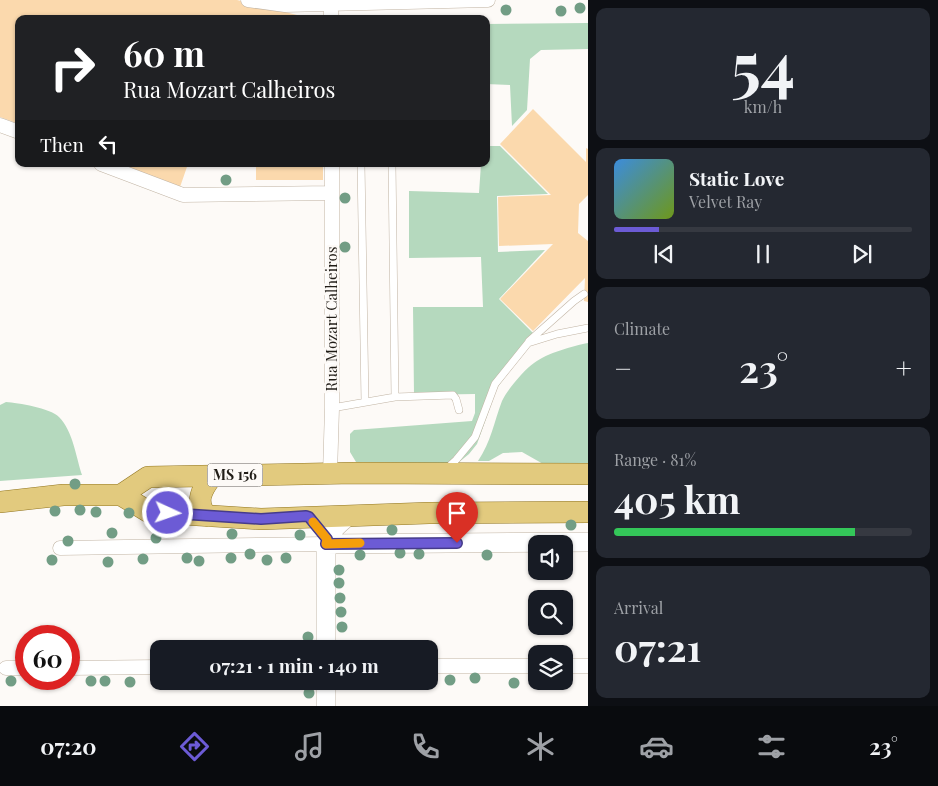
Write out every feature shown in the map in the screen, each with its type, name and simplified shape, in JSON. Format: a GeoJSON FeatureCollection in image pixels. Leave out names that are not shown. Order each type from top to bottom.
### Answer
{"type":"FeatureCollection","features":[{"type":"Feature","properties":{"kind":"main road","name":"MS 156"},"geometry":{"type":"LineString","coordinates":[[121,495],[148,477],[441,473]]}},
{"type":"Feature","properties":{"kind":"main road"},"geometry":{"type":"LineString","coordinates":[[441,473],[588,474]]}},
{"type":"Feature","properties":{"kind":"main road"},"geometry":{"type":"LineString","coordinates":[[207,516],[202,510],[200,498],[203,488],[212,476]]}},
{"type":"Feature","properties":{"kind":"main road"},"geometry":{"type":"LineString","coordinates":[[0,502],[63,495],[121,495],[149,512],[261,519],[429,513],[588,512]]}},
{"type":"Feature","properties":{"kind":"main road"},"geometry":{"type":"LineString","coordinates":[[326,640],[327,541],[334,529],[348,516]]}},
{"type":"Feature","properties":{"kind":"main road"},"geometry":{"type":"LineString","coordinates":[[309,517],[327,541]]}},
{"type":"Feature","properties":{"kind":"main road"},"geometry":{"type":"LineString","coordinates":[[327,541],[588,542]]}},
{"type":"Feature","properties":{"kind":"main road"},"geometry":{"type":"LineString","coordinates":[[326,690],[326,706]]}},
{"type":"Feature","properties":{"kind":"street"},"geometry":{"type":"LineString","coordinates":[[248,0],[285,5],[331,2],[488,0]]}},
{"type":"Feature","properties":{"kind":"street"},"geometry":{"type":"LineString","coordinates":[[331,2],[331,15]]}},
{"type":"Feature","properties":{"kind":"street"},"geometry":{"type":"LineString","coordinates":[[0,125],[15,131]]}},
{"type":"Feature","properties":{"kind":"street"},"geometry":{"type":"LineString","coordinates":[[109,167],[183,195],[332,193]]}},
{"type":"Feature","properties":{"kind":"street","name":"Rua Mozart Calheiros"},"geometry":{"type":"LineString","coordinates":[[330,474],[332,408],[332,167]]}},
{"type":"Feature","properties":{"kind":"street"},"geometry":{"type":"LineString","coordinates":[[60,548],[327,541]]}},
{"type":"Feature","properties":{"kind":"street"},"geometry":{"type":"LineString","coordinates":[[438,666],[528,666]]}},
{"type":"Feature","properties":{"kind":"street"},"geometry":{"type":"LineString","coordinates":[[573,666],[588,666]]}},
{"type":"Feature","properties":{"kind":"street"},"geometry":{"type":"LineString","coordinates":[[80,668],[150,667]]}},
{"type":"Feature","properties":{"kind":"street"},"geometry":{"type":"LineString","coordinates":[[6,668],[15,668]]}},
{"type":"Feature","properties":{"kind":"lane"},"geometry":{"type":"LineString","coordinates":[[361,167],[364,402]]}},
{"type":"Feature","properties":{"kind":"lane"},"geometry":{"type":"LineString","coordinates":[[392,167],[395,398]]}},
{"type":"Feature","properties":{"kind":"lane"},"geometry":{"type":"LineString","coordinates":[[441,473],[456,460],[475,437],[495,384],[528,343],[584,294]]}},
{"type":"Feature","properties":{"kind":"lane"},"geometry":{"type":"LineString","coordinates":[[528,343],[557,334],[588,328]]}},
{"type":"Feature","properties":{"kind":"lane"},"geometry":{"type":"LineString","coordinates":[[332,408],[395,398],[452,395],[456,399],[459,410]]}},
{"type":"Feature","properties":{"kind":"green space"},"geometry":{"type":"Polygon","coordinates":[[[588,23],[588,49],[541,50],[530,59],[527,110],[512,126],[510,85],[490,84],[490,24],[588,23]]]}},
{"type":"Feature","properties":{"kind":"green space"},"geometry":{"type":"Polygon","coordinates":[[[490,146],[500,146],[548,194],[497,196],[498,252],[545,250],[499,299],[535,335],[497,388],[477,444],[458,463],[359,467],[350,452],[350,434],[354,430],[472,421],[475,413],[475,394],[414,395],[413,307],[483,307],[481,257],[409,258],[409,191],[479,193],[481,167],[490,167],[490,146]]]}},
{"type":"Feature","properties":{"kind":"green space"},"geometry":{"type":"Polygon","coordinates":[[[588,343],[588,469],[552,469],[522,452],[503,453],[489,461],[478,461],[489,439],[502,401],[521,375],[530,366],[546,356],[588,343]]]}},
{"type":"Feature","properties":{"kind":"green space"},"geometry":{"type":"Polygon","coordinates":[[[6,402],[49,411],[59,417],[68,429],[74,444],[82,475],[0,481],[0,405],[6,402]]]}},
{"type":"Feature","properties":{"kind":"building"},"geometry":{"type":"Polygon","coordinates":[[[0,0],[237,0],[297,15],[15,15],[15,123],[0,117],[0,0]]]}},
{"type":"Feature","properties":{"kind":"building"},"geometry":{"type":"Polygon","coordinates":[[[533,109],[586,162],[586,148],[588,149],[588,195],[579,204],[578,233],[588,241],[588,302],[584,301],[585,278],[533,331],[500,299],[553,244],[499,246],[498,197],[551,195],[500,144],[533,109]]]}},
{"type":"Feature","properties":{"kind":"building"},"geometry":{"type":"Polygon","coordinates":[[[128,167],[187,167],[180,187],[128,167]]]}},
{"type":"Feature","properties":{"kind":"building"},"geometry":{"type":"Polygon","coordinates":[[[256,167],[323,167],[323,180],[256,180],[256,167]]]}},
{"type":"Feature","properties":{"kind":"slow traffic"},"geometry":{"type":"LineString","coordinates":[[313,522],[327,539],[326,544],[360,543]]}},
{"type":"Feature","properties":{"kind":"route"},"geometry":{"type":"LineString","coordinates":[[168,513],[261,519],[306,516],[309,517],[327,539],[326,544],[457,543]]}}]}
